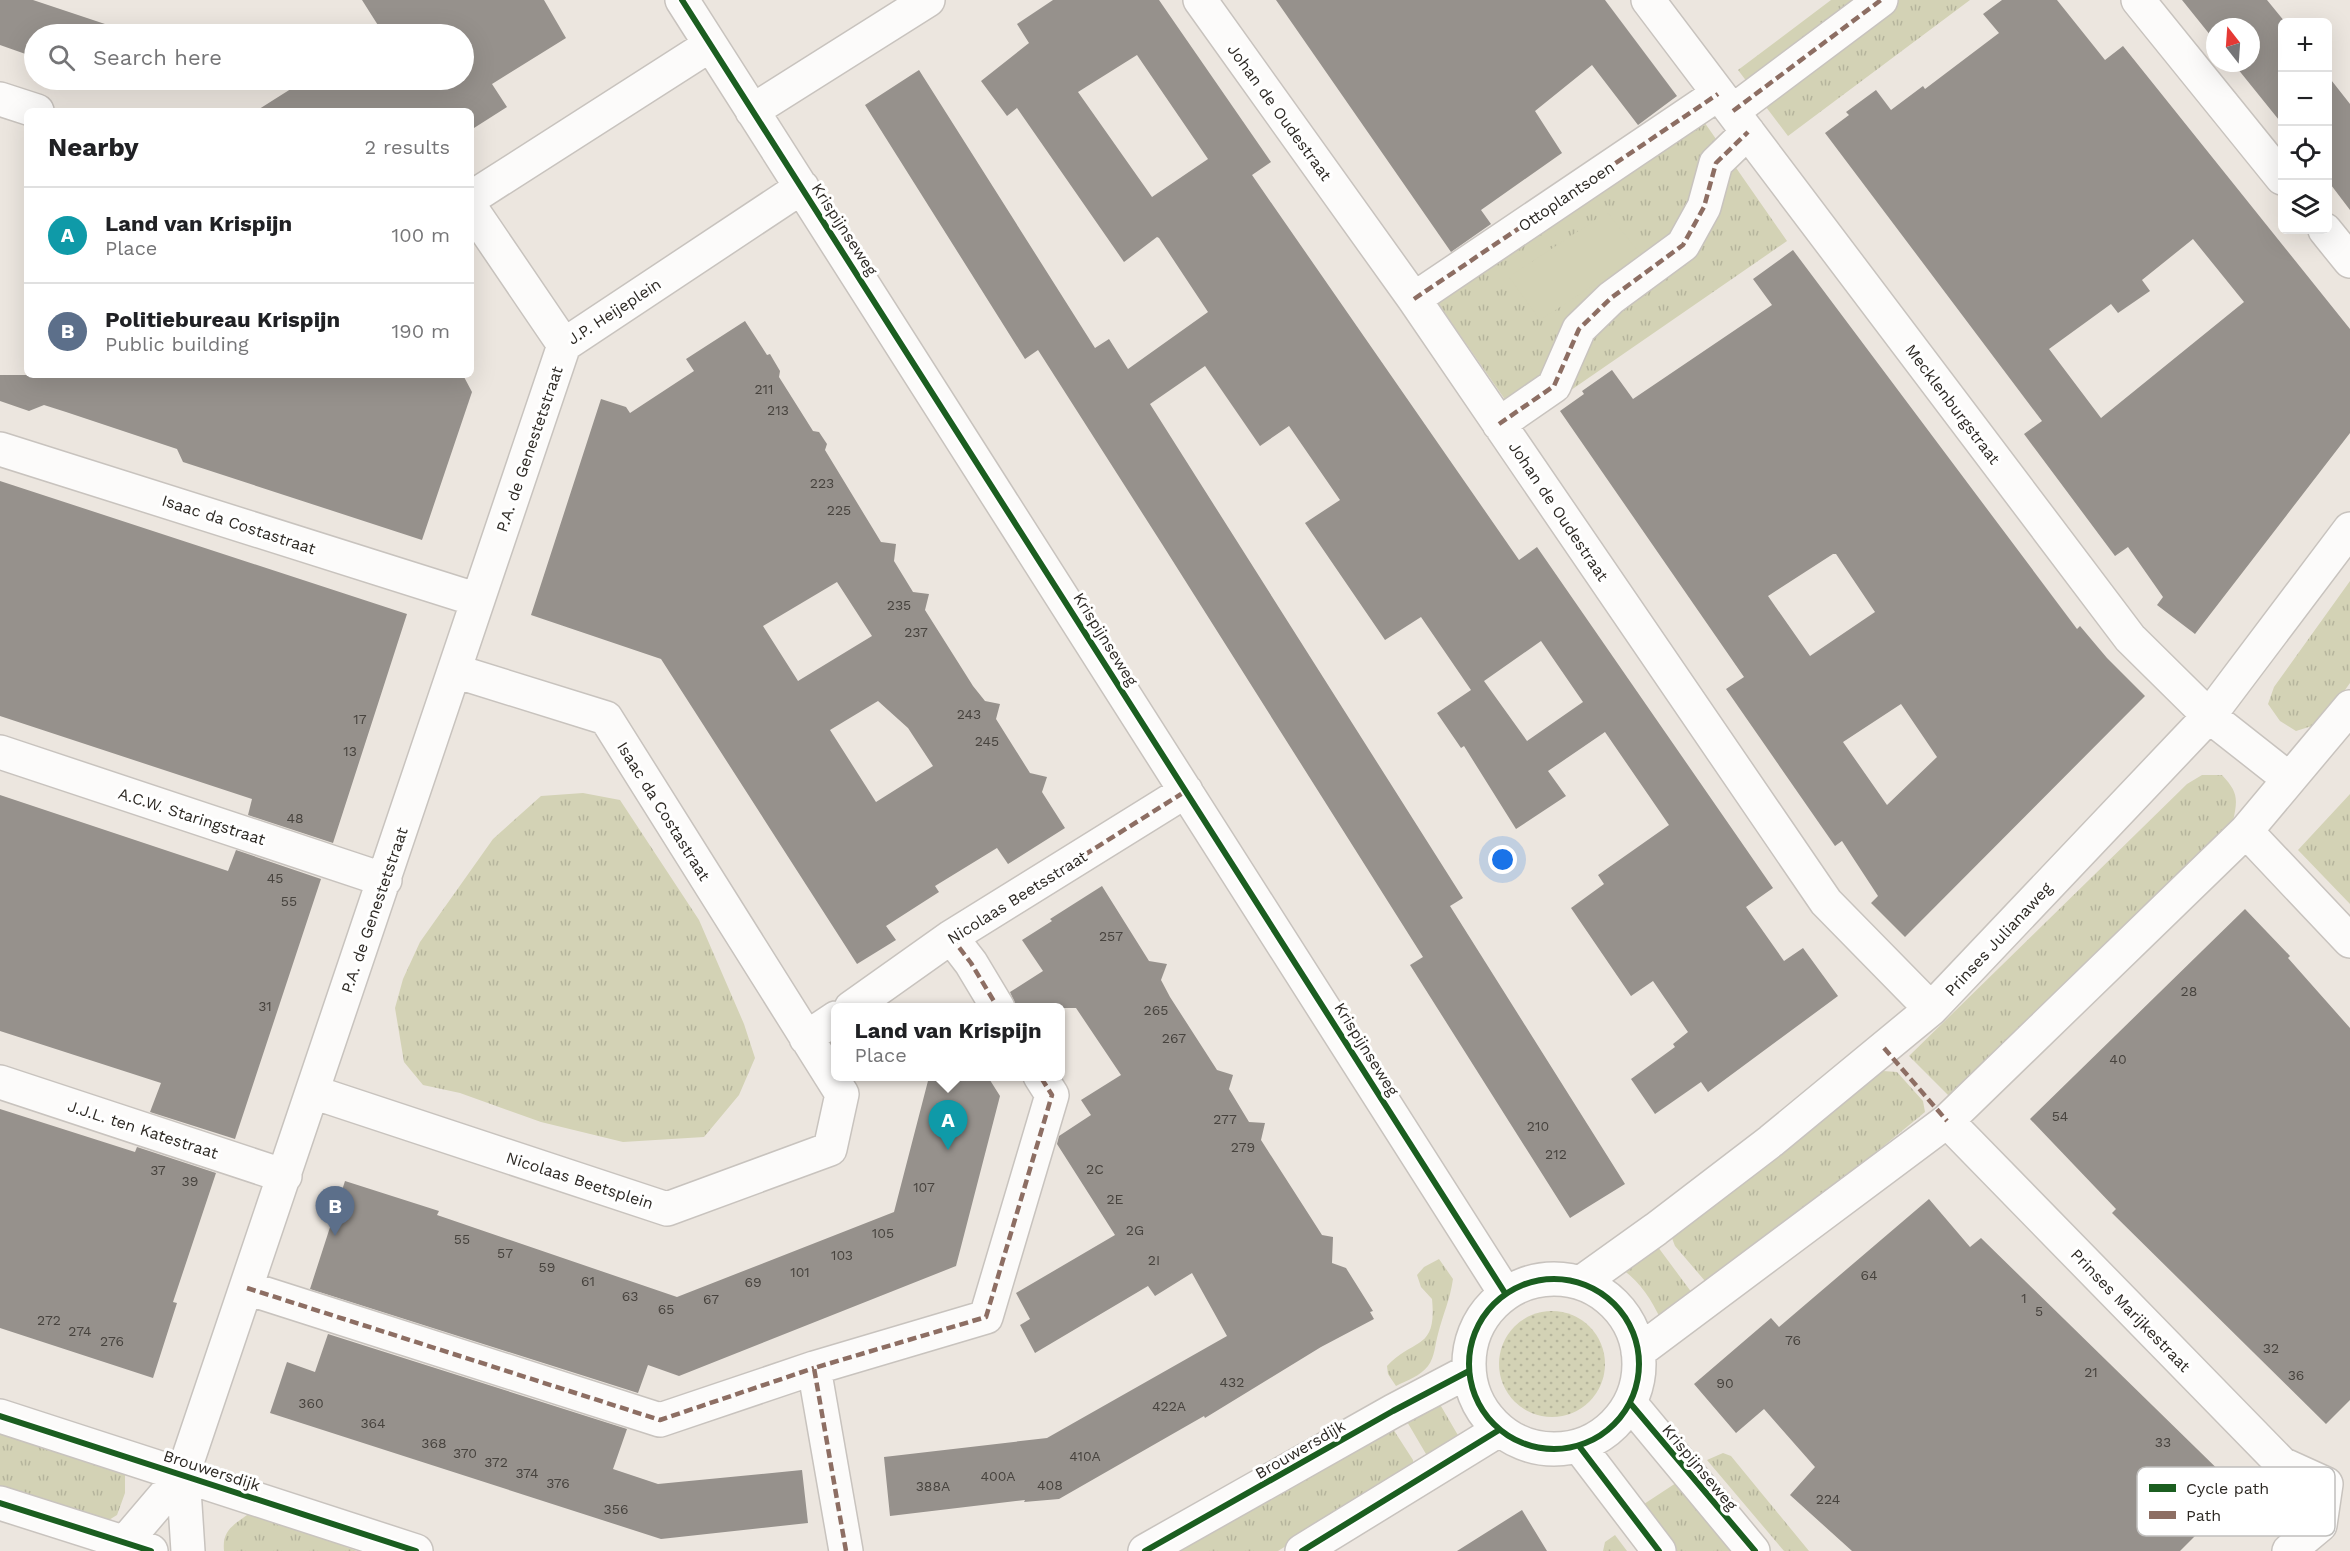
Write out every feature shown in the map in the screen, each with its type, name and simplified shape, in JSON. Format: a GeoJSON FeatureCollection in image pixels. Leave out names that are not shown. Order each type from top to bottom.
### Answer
{"type":"FeatureCollection","features":[{"type":"Feature","properties":{"kind":"street","name":"Krispijnseweg"},"geometry":{"type":"LineString","coordinates":[[682,0],[1505,1293]]}},
{"type":"Feature","properties":{"kind":"street"},"geometry":{"type":"LineString","coordinates":[[752,111],[928,0]]}},
{"type":"Feature","properties":{"kind":"street","name":"Johan de Oudestraat"},"geometry":{"type":"LineString","coordinates":[[1200,0],[1414,299],[1826,902],[1932,1009]]}},
{"type":"Feature","properties":{"kind":"street","name":"Mecklenburgstraat"},"geometry":{"type":"LineString","coordinates":[[1648,0],[2130,638],[2209,716],[2289,778]]}},
{"type":"Feature","properties":{"kind":"street"},"geometry":{"type":"LineString","coordinates":[[1499,424],[1554,386],[1579,329],[1587,321],[1611,298],[1683,245],[1704,207],[1733,112],[1881,0]]}},
{"type":"Feature","properties":{"kind":"street"},"geometry":{"type":"LineString","coordinates":[[2138,0],[2278,172]]}},
{"type":"Feature","properties":{"kind":"street"},"geometry":{"type":"LineString","coordinates":[[474,196],[710,45]]}},
{"type":"Feature","properties":{"kind":"street"},"geometry":{"type":"LineString","coordinates":[[0,99],[28,108]]}},
{"type":"Feature","properties":{"kind":"street","name":"Ottoplantsoen"},"geometry":{"type":"LineString","coordinates":[[1414,299],[1733,112]]}},
{"type":"Feature","properties":{"kind":"street","name":"J.P. Heijeplein"},"geometry":{"type":"LineString","coordinates":[[474,212],[564,345],[802,187]]}},
{"type":"Feature","properties":{"kind":"street"},"geometry":{"type":"LineString","coordinates":[[2328,234],[2350,261]]}},
{"type":"Feature","properties":{"kind":"street","name":"P.A. de Genestetstraat"},"geometry":{"type":"LineString","coordinates":[[183,1474],[564,345]]}},
{"type":"Feature","properties":{"kind":"street","name":"Isaac da Costastraat"},"geometry":{"type":"LineString","coordinates":[[0,449],[478,600]]}},
{"type":"Feature","properties":{"kind":"street","name":"Prinses Julianaweg"},"geometry":{"type":"LineString","coordinates":[[1582,1282],[1656,1229],[1770,1141],[1932,1009],[2209,716],[2350,529]]}},
{"type":"Feature","properties":{"kind":"street","name":"Isaac da Costastraat"},"geometry":{"type":"LineString","coordinates":[[455,671],[606,718],[806,1038]]}},
{"type":"Feature","properties":{"kind":"street"},"geometry":{"type":"LineString","coordinates":[[1638,1352],[1947,1121],[2246,831],[2289,778],[2348,715]]}},
{"type":"Feature","properties":{"kind":"street","name":"A.C.W. Staringstraat"},"geometry":{"type":"LineString","coordinates":[[0,752],[385,880]]}},
{"type":"Feature","properties":{"kind":"street","name":"Nicolaas Beetsstraat"},"geometry":{"type":"LineString","coordinates":[[858,1003],[951,937],[1186,791]]}},
{"type":"Feature","properties":{"kind":"street"},"geometry":{"type":"LineString","coordinates":[[2246,831],[2350,941]]}},
{"type":"Feature","properties":{"kind":"street"},"geometry":{"type":"LineString","coordinates":[[951,937],[995,1003]]}},
{"type":"Feature","properties":{"kind":"street"},"geometry":{"type":"LineString","coordinates":[[806,1038],[831,1021]]}},
{"type":"Feature","properties":{"kind":"street","name":"Nicolaas Beetsplein"},"geometry":{"type":"LineString","coordinates":[[806,1038],[831,1077]]}},
{"type":"Feature","properties":{"kind":"street","name":"Nicolaas Beetsplein"},"geometry":{"type":"LineString","coordinates":[[313,1092],[667,1209],[830,1149],[842,1094],[834,1081]]}},
{"type":"Feature","properties":{"kind":"street"},"geometry":{"type":"LineString","coordinates":[[247,1288],[660,1420],[814,1368],[986,1317],[1052,1095],[1043,1081]]}},
{"type":"Feature","properties":{"kind":"street","name":"J.J.L. ten Katestraat"},"geometry":{"type":"LineString","coordinates":[[0,1082],[285,1176]]}},
{"type":"Feature","properties":{"kind":"street","name":"Prinses Marijkestraat"},"geometry":{"type":"LineString","coordinates":[[1947,1121],[2282,1464],[2292,1467]]}},
{"type":"Feature","properties":{"kind":"street"},"geometry":{"type":"LineString","coordinates":[[1550,1278],[1582,1282],[1596,1289],[1620,1309],[1635,1337],[1639,1370],[1636,1387],[1630,1403],[1620,1418],[1608,1429],[1579,1446],[1545,1449],[1528,1446],[1499,1430],[1478,1403],[1468,1371],[1476,1327],[1493,1303],[1519,1285],[1550,1278]]}},
{"type":"Feature","properties":{"kind":"street"},"geometry":{"type":"LineString","coordinates":[[814,1368],[846,1551]]}},
{"type":"Feature","properties":{"kind":"street","name":"Brouwersdijk"},"geometry":{"type":"LineString","coordinates":[[1145,1551],[1392,1411],[1468,1371]]}},
{"type":"Feature","properties":{"kind":"street","name":"Krispijnseweg"},"geometry":{"type":"LineString","coordinates":[[1630,1403],[1753,1551]]}},
{"type":"Feature","properties":{"kind":"street","name":"Brouwersdijk"},"geometry":{"type":"LineString","coordinates":[[0,1416],[416,1551]]}},
{"type":"Feature","properties":{"kind":"street"},"geometry":{"type":"LineString","coordinates":[[1302,1551],[1499,1430]]}},
{"type":"Feature","properties":{"kind":"street"},"geometry":{"type":"LineString","coordinates":[[1579,1446],[1659,1551]]}},
{"type":"Feature","properties":{"kind":"street"},"geometry":{"type":"LineString","coordinates":[[0,1503],[132,1548],[183,1474]]}},
{"type":"Feature","properties":{"kind":"street"},"geometry":{"type":"LineString","coordinates":[[183,1474],[188,1551]]}},
{"type":"Feature","properties":{"kind":"street"},"geometry":{"type":"LineString","coordinates":[[2289,1551],[2306,1536]]}},
{"type":"Feature","properties":{"kind":"green space"},"geometry":{"type":"Polygon","coordinates":[[[1831,0],[1970,0],[1788,136],[1738,70],[1831,0]]]}},
{"type":"Feature","properties":{"kind":"green space"},"geometry":{"type":"Polygon","coordinates":[[[1700,116],[1787,241],[1522,424],[1435,299],[1700,116]]]}},
{"type":"Feature","properties":{"kind":"green space"},"geometry":{"type":"Polygon","coordinates":[[[1607,212],[1641,255],[1540,320],[1509,277],[1607,212]]]}},
{"type":"Feature","properties":{"kind":"green space"},"geometry":{"type":"Polygon","coordinates":[[[2350,581],[2350,683],[2327,715],[2312,726],[2296,731],[2280,721],[2268,704],[2274,687],[2350,581]]]}},
{"type":"Feature","properties":{"kind":"green space"},"geometry":{"type":"Polygon","coordinates":[[[2202,775],[2222,775],[2231,786],[2236,801],[2233,821],[1949,1096],[1909,1056],[2187,784],[2202,775]]]}},
{"type":"Feature","properties":{"kind":"green space"},"geometry":{"type":"Polygon","coordinates":[[[583,793],[620,800],[699,920],[744,1024],[755,1058],[739,1095],[704,1137],[623,1142],[541,1122],[460,1093],[423,1085],[404,1062],[395,1008],[403,979],[420,942],[493,839],[541,796],[583,793]]]}},
{"type":"Feature","properties":{"kind":"green space"},"geometry":{"type":"Polygon","coordinates":[[[2350,794],[2350,904],[2298,850],[2350,794]]]}},
{"type":"Feature","properties":{"kind":"green space"},"geometry":{"type":"Polygon","coordinates":[[[1883,1071],[1897,1072],[1923,1101],[1925,1112],[1711,1288],[1675,1246],[1670,1233],[1825,1119],[1883,1071]]]}},
{"type":"Feature","properties":{"kind":"green space"},"geometry":{"type":"Polygon","coordinates":[[[1655,1243],[1695,1297],[1661,1320],[1645,1292],[1622,1269],[1655,1243]]]}},
{"type":"Feature","properties":{"kind":"green space"},"geometry":{"type":"Polygon","coordinates":[[[1439,1259],[1453,1279],[1432,1359],[1428,1366],[1414,1378],[1396,1386],[1388,1374],[1387,1366],[1422,1341],[1431,1327],[1432,1299],[1421,1287],[1417,1275],[1424,1267],[1439,1259]]]}},
{"type":"Feature","properties":{"kind":"green space"},"geometry":{"type":"Polygon","coordinates":[[[1552,1311],[1572,1315],[1590,1326],[1601,1344],[1605,1364],[1601,1384],[1590,1402],[1572,1413],[1552,1417],[1532,1413],[1514,1402],[1503,1384],[1499,1364],[1503,1344],[1514,1326],[1532,1315],[1552,1311]]]}},
{"type":"Feature","properties":{"kind":"green space"},"geometry":{"type":"Polygon","coordinates":[[[1438,1401],[1459,1437],[1431,1456],[1426,1454],[1406,1420],[1438,1401]]]}},
{"type":"Feature","properties":{"kind":"green space"},"geometry":{"type":"Polygon","coordinates":[[[1393,1429],[1413,1460],[1413,1466],[1278,1551],[1174,1551],[1393,1429]]]}},
{"type":"Feature","properties":{"kind":"green space"},"geometry":{"type":"Polygon","coordinates":[[[0,1434],[125,1475],[125,1493],[117,1515],[104,1523],[0,1494],[0,1434]]]}},
{"type":"Feature","properties":{"kind":"green space"},"geometry":{"type":"Polygon","coordinates":[[[1723,1453],[1731,1456],[1809,1551],[1784,1551],[1707,1460],[1723,1453]]]}},
{"type":"Feature","properties":{"kind":"green space"},"geometry":{"type":"Polygon","coordinates":[[[1676,1483],[1734,1551],[1677,1551],[1641,1506],[1676,1483]]]}},
{"type":"Feature","properties":{"kind":"green space"},"geometry":{"type":"Polygon","coordinates":[[[247,1515],[262,1515],[357,1551],[224,1551],[226,1534],[247,1515]]]}},
{"type":"Feature","properties":{"kind":"green space"},"geometry":{"type":"Polygon","coordinates":[[[1615,1535],[1627,1551],[1603,1551],[1605,1542],[1615,1535]]]}},
{"type":"Feature","properties":{"kind":"building"},"geometry":{"type":"Polygon","coordinates":[[[0,0],[33,0],[105,24],[24,24],[24,53],[0,45],[0,0]]]}},
{"type":"Feature","properties":{"kind":"building"},"geometry":{"type":"Polygon","coordinates":[[[362,0],[544,0],[566,38],[492,84],[507,107],[474,128],[474,108],[261,108],[289,90],[474,90],[474,24],[377,24],[362,0]]]}},
{"type":"Feature","properties":{"kind":"building"},"geometry":{"type":"Polygon","coordinates":[[[1053,0],[1159,0],[1271,162],[1252,175],[1519,560],[1537,547],[1773,888],[1746,907],[1784,961],[1803,948],[1838,996],[1708,1092],[1701,1082],[1655,1114],[1631,1079],[1675,1047],[1673,1044],[1688,1032],[1653,981],[1631,996],[1571,908],[1604,884],[1598,875],[1669,825],[1605,732],[1548,771],[1566,796],[1516,829],[1464,746],[1461,748],[1437,713],[1471,690],[1421,617],[1385,640],[1305,523],[1340,500],[1289,426],[1260,446],[1205,366],[1150,404],[1463,898],[1450,906],[1625,1184],[1570,1218],[1410,965],[1423,957],[1162,544],[1038,350],[1025,359],[865,105],[919,70],[1095,348],[1109,339],[1128,369],[1208,312],[1159,238],[1157,237],[1124,262],[1017,108],[1007,116],[981,81],[1029,43],[1017,24],[1053,0]],[[1137,55],[1078,92],[1152,197],[1208,159],[1137,55]],[[1541,641],[1484,681],[1527,741],[1583,702],[1541,641]]]}},
{"type":"Feature","properties":{"kind":"building"},"geometry":{"type":"Polygon","coordinates":[[[1276,0],[1605,0],[1677,96],[1638,125],[1592,65],[1535,111],[1562,153],[1481,210],[1491,224],[1451,252],[1276,0]]]}},
{"type":"Feature","properties":{"kind":"building"},"geometry":{"type":"Polygon","coordinates":[[[2002,0],[2057,0],[2105,60],[2123,46],[2350,329],[2350,433],[2195,634],[2157,605],[2163,597],[2128,547],[2115,556],[2024,434],[2042,421],[1825,133],[1849,115],[1846,112],[1876,90],[1891,110],[1923,86],[1925,89],[1999,33],[1983,14],[2002,0]],[[2193,239],[2142,280],[2150,291],[2118,313],[2111,304],[2049,349],[2101,418],[2244,302],[2193,239]]]}},
{"type":"Feature","properties":{"kind":"building"},"geometry":{"type":"Polygon","coordinates":[[[2182,0],[2267,0],[2282,18],[2278,18],[2278,119],[2240,72],[2260,72],[2260,18],[2206,18],[2206,30],[2182,0]]]}},
{"type":"Feature","properties":{"kind":"building"},"geometry":{"type":"Polygon","coordinates":[[[2332,81],[2350,104],[2350,210],[2332,186],[2332,81]]]}},
{"type":"Feature","properties":{"kind":"building"},"geometry":{"type":"Polygon","coordinates":[[[1793,250],[2077,629],[2080,626],[2107,658],[2145,696],[1905,937],[1871,903],[1878,896],[1842,841],[1835,846],[1726,689],[1744,677],[1560,411],[1584,394],[1582,391],[1612,370],[1633,399],[1772,305],[1753,279],[1793,250]],[[1836,554],[1768,596],[1810,656],[1875,612],[1836,554]],[[1901,704],[1843,742],[1887,805],[1937,757],[1901,704]]]}},
{"type":"Feature","properties":{"kind":"building"},"geometry":{"type":"Polygon","coordinates":[[[745,321],[767,355],[770,354],[780,371],[779,377],[813,431],[819,432],[827,444],[825,450],[881,542],[896,544],[894,561],[913,592],[929,594],[925,610],[973,686],[985,701],[1000,704],[996,719],[1030,773],[1047,777],[1042,792],[1065,828],[1008,864],[997,848],[935,886],[939,892],[886,926],[896,940],[857,964],[661,659],[531,615],[601,399],[626,407],[630,413],[694,371],[686,359],[745,321]],[[837,582],[763,626],[798,681],[872,636],[837,582]],[[878,701],[830,730],[876,802],[933,766],[908,728],[878,701]]]}},
{"type":"Feature","properties":{"kind":"building"},"geometry":{"type":"Polygon","coordinates":[[[0,375],[24,375],[24,378],[465,378],[472,392],[422,540],[183,462],[177,449],[66,412],[44,405],[29,411],[0,401],[0,375]]]}},
{"type":"Feature","properties":{"kind":"building"},"geometry":{"type":"Polygon","coordinates":[[[0,481],[407,614],[333,843],[248,815],[252,799],[0,716],[0,481]]]}},
{"type":"Feature","properties":{"kind":"building"},"geometry":{"type":"Polygon","coordinates":[[[0,795],[228,871],[236,850],[321,879],[235,1139],[150,1112],[161,1083],[0,1031],[0,795]]]}},
{"type":"Feature","properties":{"kind":"building"},"geometry":{"type":"Polygon","coordinates":[[[1102,886],[1149,961],[1167,964],[1161,980],[1170,997],[1217,1070],[1233,1075],[1229,1089],[1249,1122],[1265,1123],[1261,1140],[1322,1235],[1333,1237],[1332,1263],[1346,1268],[1373,1311],[1370,1312],[1374,1319],[1321,1347],[1205,1418],[1204,1416],[1059,1499],[1024,1502],[1025,1500],[890,1516],[884,1457],[1047,1438],[1227,1336],[1192,1273],[1155,1296],[1148,1286],[1035,1353],[1020,1325],[1030,1319],[1016,1293],[1115,1235],[1057,1144],[1059,1136],[1091,1115],[1081,1100],[1121,1075],[1076,1008],[1065,1008],[1065,1003],[1015,1003],[1010,992],[1043,971],[1022,940],[1052,921],[1050,919],[1102,886]]]}},
{"type":"Feature","properties":{"kind":"building"},"geometry":{"type":"Polygon","coordinates":[[[2245,909],[2290,956],[2288,958],[2350,1028],[2350,1400],[2326,1424],[2112,1213],[2116,1209],[2030,1119],[2245,909]]]}},
{"type":"Feature","properties":{"kind":"building"},"geometry":{"type":"Polygon","coordinates":[[[928,1081],[991,1081],[1000,1096],[956,1266],[679,1376],[648,1365],[638,1393],[310,1289],[345,1181],[439,1211],[437,1215],[677,1297],[894,1212],[928,1081]]]}},
{"type":"Feature","properties":{"kind":"building"},"geometry":{"type":"Polygon","coordinates":[[[0,1109],[135,1152],[137,1147],[216,1173],[173,1302],[177,1303],[153,1378],[0,1328],[0,1109]]]}},
{"type":"Feature","properties":{"kind":"building"},"geometry":{"type":"Polygon","coordinates":[[[1929,1199],[1970,1247],[1981,1238],[2215,1467],[2137,1467],[2137,1536],[2195,1536],[2180,1551],[1852,1551],[1790,1495],[1815,1467],[1764,1409],[1736,1433],[1694,1384],[1771,1318],[1779,1327],[1929,1199]]]}},
{"type":"Feature","properties":{"kind":"building"},"geometry":{"type":"Polygon","coordinates":[[[328,1334],[627,1429],[613,1469],[658,1484],[802,1470],[808,1523],[661,1539],[270,1413],[287,1362],[315,1372],[328,1334]]]}},
{"type":"Feature","properties":{"kind":"building"},"geometry":{"type":"Polygon","coordinates":[[[1522,1510],[1547,1551],[1457,1551],[1522,1510]]]}},
{"type":"Feature","properties":{"kind":"marked path"},"geometry":{"type":"LineString","coordinates":[[1733,111],[1881,0]]}},
{"type":"Feature","properties":{"kind":"marked path"},"geometry":{"type":"LineString","coordinates":[[1414,299],[1718,94]]}},
{"type":"Feature","properties":{"kind":"marked path"},"geometry":{"type":"LineString","coordinates":[[1499,424],[1554,386],[1579,329],[1611,298],[1683,245],[1704,207],[1716,163],[1748,132]]}},
{"type":"Feature","properties":{"kind":"marked path"},"geometry":{"type":"LineString","coordinates":[[1027,891],[1186,791]]}},
{"type":"Feature","properties":{"kind":"marked path"},"geometry":{"type":"LineString","coordinates":[[951,937],[971,963],[995,1003]]}},
{"type":"Feature","properties":{"kind":"marked path"},"geometry":{"type":"LineString","coordinates":[[1884,1048],[1947,1121]]}},
{"type":"Feature","properties":{"kind":"marked path"},"geometry":{"type":"LineString","coordinates":[[846,1551],[814,1368],[986,1317],[1052,1095],[1043,1081]]}},
{"type":"Feature","properties":{"kind":"marked path"},"geometry":{"type":"LineString","coordinates":[[247,1288],[660,1420],[814,1368]]}},
{"type":"Feature","properties":{"kind":"cycle path"},"geometry":{"type":"LineString","coordinates":[[682,0],[1505,1293]]}},
{"type":"Feature","properties":{"kind":"cycle path"},"geometry":{"type":"LineString","coordinates":[[1554,1279],[1571,1280],[1587,1285],[1614,1304],[1633,1331],[1638,1347],[1639,1364],[1638,1381],[1633,1397],[1614,1424],[1587,1443],[1571,1448],[1554,1449],[1537,1448],[1521,1443],[1494,1424],[1475,1397],[1470,1381],[1469,1364],[1470,1347],[1475,1331],[1494,1304],[1521,1285],[1537,1280],[1554,1279]]}},
{"type":"Feature","properties":{"kind":"cycle path"},"geometry":{"type":"LineString","coordinates":[[1145,1551],[1393,1411],[1469,1371]]}},
{"type":"Feature","properties":{"kind":"cycle path"},"geometry":{"type":"LineString","coordinates":[[1630,1403],[1755,1551]]}},
{"type":"Feature","properties":{"kind":"cycle path"},"geometry":{"type":"LineString","coordinates":[[0,1416],[416,1551]]}},
{"type":"Feature","properties":{"kind":"cycle path"},"geometry":{"type":"LineString","coordinates":[[1302,1551],[1499,1430]]}},
{"type":"Feature","properties":{"kind":"cycle path"},"geometry":{"type":"LineString","coordinates":[[1579,1446],[1659,1551]]}},
{"type":"Feature","properties":{"kind":"cycle path"},"geometry":{"type":"LineString","coordinates":[[0,1503],[151,1551]]}},
{"type":"Feature","properties":{"kind":"place","name":"Land van Krispijn"},"geometry":{"type":"Point","coordinates":[948,1150]}},
{"type":"Feature","properties":{"kind":"place","name":"Politiebureau Krispijn"},"geometry":{"type":"Point","coordinates":[335,1236]}}]}
